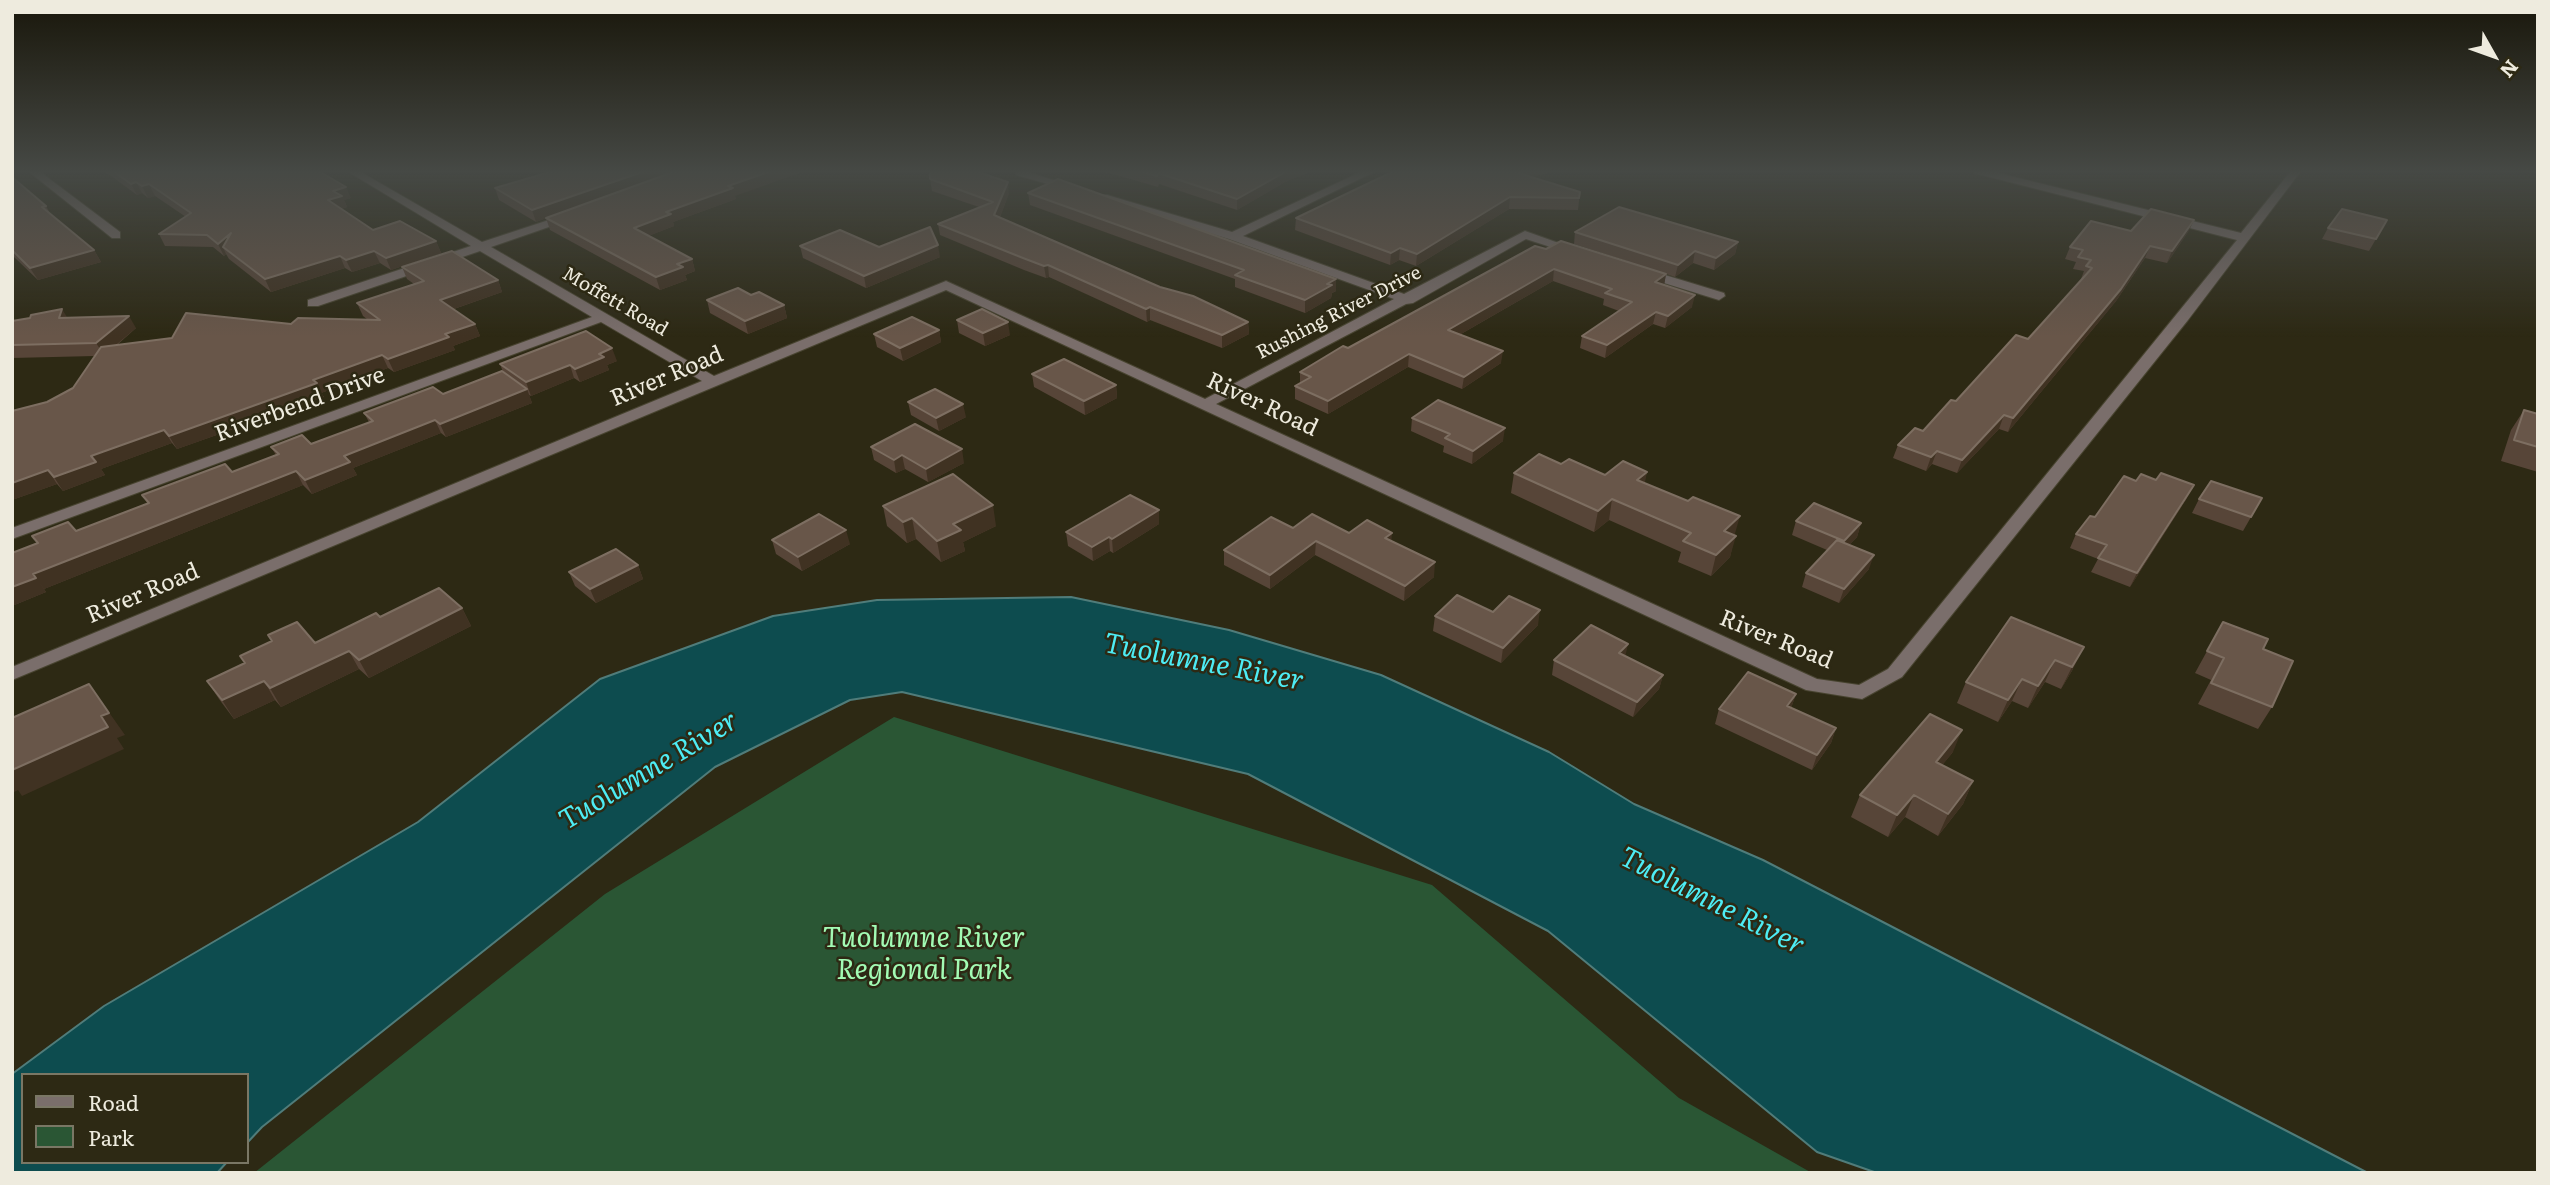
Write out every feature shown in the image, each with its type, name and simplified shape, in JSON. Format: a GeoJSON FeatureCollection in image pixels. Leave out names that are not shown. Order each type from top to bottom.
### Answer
{"type":"FeatureCollection","features":[{"type":"Feature","properties":{"kind":"street"},"geometry":{"type":"LineString","coordinates":[[105,226],[116,235]]}},
{"type":"Feature","properties":{"kind":"street","name":"Moffett Road"},"geometry":{"type":"LineString","coordinates":[[447,226],[713,382]]}},
{"type":"Feature","properties":{"kind":"street"},"geometry":{"type":"LineString","coordinates":[[313,303],[542,226]]}},
{"type":"Feature","properties":{"kind":"street"},"geometry":{"type":"LineString","coordinates":[[1200,226],[1408,300]]}},
{"type":"Feature","properties":{"kind":"street"},"geometry":{"type":"LineString","coordinates":[[1233,236],[1254,226]]}},
{"type":"Feature","properties":{"kind":"street"},"geometry":{"type":"LineString","coordinates":[[2198,226],[2245,238]]}},
{"type":"Feature","properties":{"kind":"street","name":"River Road"},"geometry":{"type":"LineString","coordinates":[[12,674],[946,285],[1812,685],[1862,692],[1895,673],[2254,226]]}},
{"type":"Feature","properties":{"kind":"street","name":"Rushing River Drive"},"geometry":{"type":"LineString","coordinates":[[1206,404],[1277,364],[1408,300],[1525,235],[1588,255]]}},
{"type":"Feature","properties":{"kind":"street"},"geometry":{"type":"LineString","coordinates":[[1626,267],[1719,296]]}},
{"type":"Feature","properties":{"kind":"street","name":"Riverbend Drive"},"geometry":{"type":"LineString","coordinates":[[12,534],[603,317]]}},
{"type":"Feature","properties":{"kind":"green space","name":"Tuolumne River Regional Park"},"geometry":{"type":"Polygon","coordinates":[[[894,717],[1432,885],[1679,1098],[1812,1173],[254,1173],[605,894],[894,717]]]}},
{"type":"Feature","properties":{"kind":"water","name":"Tuolumne River"},"geometry":{"type":"Polygon","coordinates":[[[1071,597],[1229,630],[1381,675],[1549,752],[1634,804],[1763,860],[2368,1173],[1877,1173],[1817,1152],[1548,931],[1248,774],[902,692],[850,700],[715,767],[262,1127],[248,1142],[248,1073],[21,1073],[21,1164],[225,1164],[217,1173],[12,1173],[12,1074],[104,1006],[418,822],[600,679],[773,616],[877,600],[1071,597]]]}},
{"type":"Feature","properties":{"kind":"building"},"geometry":{"type":"Polygon","coordinates":[[[12,226],[65,226],[94,250],[30,268],[12,250],[12,226]]]}},
{"type":"Feature","properties":{"kind":"building"},"geometry":{"type":"Polygon","coordinates":[[[171,226],[367,226],[373,230],[384,226],[410,226],[436,241],[386,258],[374,251],[346,260],[340,256],[265,279],[223,247],[231,233],[218,244],[207,235],[159,234],[171,226]]]}},
{"type":"Feature","properties":{"kind":"building"},"geometry":{"type":"Polygon","coordinates":[[[561,226],[638,226],[634,228],[692,259],[677,264],[683,267],[656,277],[561,226]]]}},
{"type":"Feature","properties":{"kind":"building"},"geometry":{"type":"Polygon","coordinates":[[[944,226],[1020,226],[1160,287],[1193,296],[1248,322],[1222,335],[1150,307],[1146,309],[1048,265],[1044,266],[944,226]]]}},
{"type":"Feature","properties":{"kind":"building"},"geometry":{"type":"Polygon","coordinates":[[[1121,226],[1189,226],[1336,279],[1327,284],[1332,285],[1305,300],[1235,275],[1244,270],[1121,226]]]}},
{"type":"Feature","properties":{"kind":"building"},"geometry":{"type":"Polygon","coordinates":[[[1319,226],[1462,226],[1417,254],[1400,248],[1391,253],[1319,226]]]}},
{"type":"Feature","properties":{"kind":"building"},"geometry":{"type":"Polygon","coordinates":[[[1585,226],[1685,226],[1738,242],[1716,258],[1695,251],[1678,265],[1575,232],[1585,226]]]}},
{"type":"Feature","properties":{"kind":"building"},"geometry":{"type":"Polygon","coordinates":[[[2087,226],[2112,226],[2131,231],[2135,226],[2190,226],[2172,251],[2150,246],[2121,289],[2013,418],[2004,415],[1962,460],[1937,451],[1931,457],[1898,445],[1915,428],[1923,431],[1951,400],[1956,401],[2016,335],[2028,339],[2092,268],[2086,266],[2091,260],[2078,257],[2083,250],[2070,247],[2087,226]]]}},
{"type":"Feature","properties":{"kind":"building"},"geometry":{"type":"Polygon","coordinates":[[[2329,226],[2383,226],[2376,239],[2328,228],[2329,226]]]}},
{"type":"Feature","properties":{"kind":"building"},"geometry":{"type":"Polygon","coordinates":[[[930,227],[938,245],[864,276],[800,246],[840,230],[879,247],[930,227]]]}},
{"type":"Feature","properties":{"kind":"building"},"geometry":{"type":"Polygon","coordinates":[[[1561,241],[1666,274],[1655,282],[1695,295],[1668,316],[1656,312],[1607,345],[1582,336],[1632,302],[1605,293],[1612,289],[1554,269],[1448,330],[1503,351],[1464,377],[1409,354],[1328,401],[1295,386],[1311,377],[1300,372],[1343,346],[1348,348],[1535,246],[1546,249],[1561,241]]]}},
{"type":"Feature","properties":{"kind":"building"},"geometry":{"type":"Polygon","coordinates":[[[452,251],[498,280],[440,300],[475,324],[445,334],[449,337],[388,359],[382,355],[313,380],[317,383],[169,436],[164,430],[91,456],[96,462],[54,477],[48,470],[12,483],[12,411],[47,402],[73,388],[101,347],[172,338],[186,313],[291,324],[298,318],[380,320],[357,303],[424,281],[402,267],[452,251]]]}},
{"type":"Feature","properties":{"kind":"building"},"geometry":{"type":"Polygon","coordinates":[[[738,288],[751,295],[759,292],[784,305],[745,321],[707,300],[738,288]]]}},
{"type":"Feature","properties":{"kind":"building"},"geometry":{"type":"Polygon","coordinates":[[[62,309],[59,318],[129,316],[96,343],[12,345],[12,321],[62,309]]]}},
{"type":"Feature","properties":{"kind":"building"},"geometry":{"type":"Polygon","coordinates":[[[982,309],[1008,322],[983,333],[957,320],[982,309]]]}},
{"type":"Feature","properties":{"kind":"building"},"geometry":{"type":"Polygon","coordinates":[[[912,317],[939,330],[900,348],[874,334],[912,317]]]}},
{"type":"Feature","properties":{"kind":"building"},"geometry":{"type":"Polygon","coordinates":[[[586,331],[612,348],[599,354],[604,357],[575,369],[570,365],[526,382],[500,364],[586,331]]]}},
{"type":"Feature","properties":{"kind":"building"},"geometry":{"type":"Polygon","coordinates":[[[1064,359],[1116,385],[1084,401],[1032,374],[1064,359]]]}},
{"type":"Feature","properties":{"kind":"building"},"geometry":{"type":"Polygon","coordinates":[[[502,371],[527,389],[440,424],[435,420],[344,456],[350,462],[305,480],[296,471],[33,574],[36,578],[12,587],[12,553],[38,543],[32,536],[68,522],[76,531],[149,503],[142,495],[225,464],[232,472],[279,454],[271,447],[302,435],[311,444],[373,421],[364,413],[433,387],[443,394],[502,371]]]}},
{"type":"Feature","properties":{"kind":"building"},"geometry":{"type":"Polygon","coordinates":[[[935,389],[963,404],[936,418],[908,402],[935,389]]]}},
{"type":"Feature","properties":{"kind":"building"},"geometry":{"type":"Polygon","coordinates":[[[1438,400],[1505,428],[1473,451],[1445,438],[1450,434],[1412,418],[1438,400]]]}},
{"type":"Feature","properties":{"kind":"building"},"geometry":{"type":"Polygon","coordinates":[[[2524,410],[2538,414],[2538,447],[2514,440],[2524,410]]]}},
{"type":"Feature","properties":{"kind":"building"},"geometry":{"type":"Polygon","coordinates":[[[915,424],[962,449],[926,469],[902,455],[894,460],[871,447],[915,424]]]}},
{"type":"Feature","properties":{"kind":"building"},"geometry":{"type":"Polygon","coordinates":[[[1539,454],[1561,464],[1569,459],[1605,475],[1623,461],[1647,472],[1637,480],[1688,501],[1693,497],[1740,516],[1724,531],[1736,536],[1716,555],[1683,541],[1691,533],[1612,499],[1598,511],[1514,473],[1539,454]]]}},
{"type":"Feature","properties":{"kind":"building"},"geometry":{"type":"Polygon","coordinates":[[[2161,473],[2194,485],[2137,573],[2098,558],[2107,545],[2076,534],[2090,516],[2095,517],[2124,476],[2136,481],[2141,474],[2156,480],[2161,473]]]}},
{"type":"Feature","properties":{"kind":"building"},"geometry":{"type":"Polygon","coordinates":[[[953,474],[993,505],[953,524],[961,530],[937,541],[912,518],[903,522],[883,506],[953,474]]]}},
{"type":"Feature","properties":{"kind":"building"},"geometry":{"type":"Polygon","coordinates":[[[2211,481],[2262,498],[2251,517],[2199,499],[2211,481]]]}},
{"type":"Feature","properties":{"kind":"building"},"geometry":{"type":"Polygon","coordinates":[[[1130,495],[1159,510],[1112,539],[1109,537],[1092,547],[1066,532],[1130,495]]]}},
{"type":"Feature","properties":{"kind":"building"},"geometry":{"type":"Polygon","coordinates":[[[1814,503],[1861,523],[1844,541],[1796,521],[1814,503]]]}},
{"type":"Feature","properties":{"kind":"building"},"geometry":{"type":"Polygon","coordinates":[[[819,514],[846,530],[798,557],[772,540],[819,514]]]}},
{"type":"Feature","properties":{"kind":"building"},"geometry":{"type":"Polygon","coordinates":[[[1312,514],[1349,533],[1367,520],[1392,533],[1385,538],[1435,562],[1405,586],[1316,541],[1270,575],[1224,550],[1271,517],[1293,528],[1312,514]]]}},
{"type":"Feature","properties":{"kind":"building"},"geometry":{"type":"Polygon","coordinates":[[[1837,540],[1874,555],[1844,589],[1806,573],[1837,540]]]}},
{"type":"Feature","properties":{"kind":"building"},"geometry":{"type":"Polygon","coordinates":[[[616,549],[638,565],[590,589],[569,572],[616,549]]]}},
{"type":"Feature","properties":{"kind":"building"},"geometry":{"type":"Polygon","coordinates":[[[439,588],[462,608],[359,660],[349,651],[270,688],[264,681],[222,700],[207,681],[245,663],[240,656],[272,641],[268,635],[297,622],[315,643],[376,613],[380,617],[439,588]]]}},
{"type":"Feature","properties":{"kind":"building"},"geometry":{"type":"Polygon","coordinates":[[[1457,595],[1493,612],[1509,596],[1540,610],[1503,648],[1435,616],[1457,595]]]}},
{"type":"Feature","properties":{"kind":"building"},"geometry":{"type":"Polygon","coordinates":[[[2011,617],[2084,647],[2072,667],[2055,660],[2038,686],[2022,679],[2008,700],[1966,682],[2011,617]]]}},
{"type":"Feature","properties":{"kind":"building"},"geometry":{"type":"Polygon","coordinates":[[[2223,622],[2268,639],[2263,649],[2293,661],[2272,707],[2211,683],[2224,658],[2207,651],[2223,622]]]}},
{"type":"Feature","properties":{"kind":"building"},"geometry":{"type":"Polygon","coordinates":[[[1591,625],[1628,644],[1619,653],[1663,675],[1637,702],[1554,660],[1591,625]]]}},
{"type":"Feature","properties":{"kind":"building"},"geometry":{"type":"Polygon","coordinates":[[[1748,672],[1796,694],[1787,706],[1836,728],[1817,755],[1719,709],[1748,672]]]}},
{"type":"Feature","properties":{"kind":"building"},"geometry":{"type":"Polygon","coordinates":[[[89,684],[109,713],[101,716],[108,727],[12,770],[12,718],[89,684]]]}},
{"type":"Feature","properties":{"kind":"building"},"geometry":{"type":"Polygon","coordinates":[[[1930,714],[1962,730],[1936,762],[1973,781],[1948,814],[1914,795],[1897,815],[1860,795],[1930,714]]]}}]}
